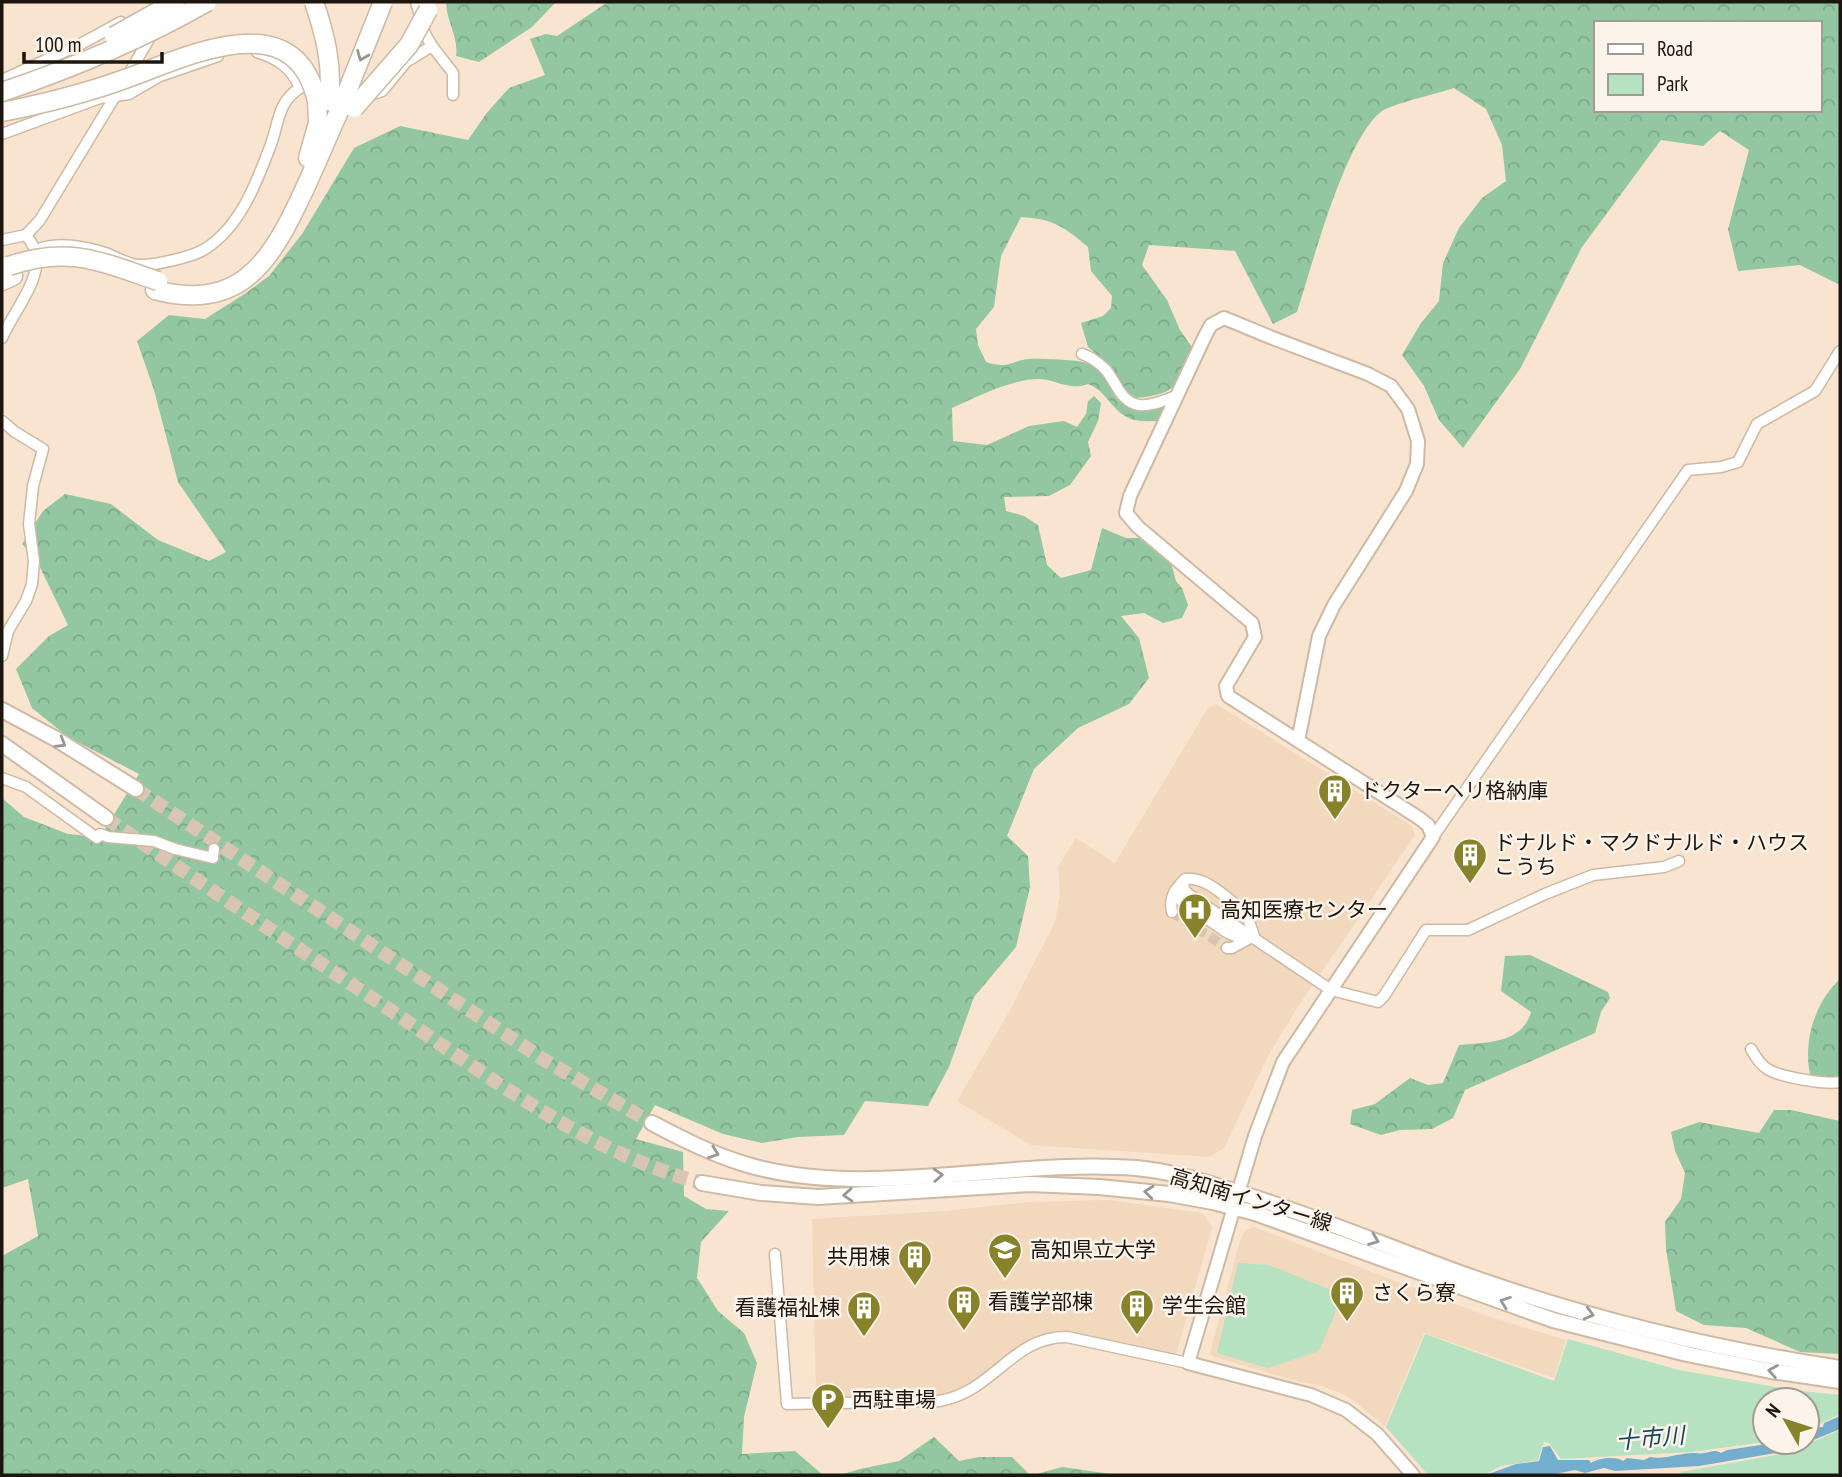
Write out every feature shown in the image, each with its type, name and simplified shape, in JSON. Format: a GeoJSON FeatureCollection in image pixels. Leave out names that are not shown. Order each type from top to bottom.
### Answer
{"type":"FeatureCollection","features":[{"type":"Feature","properties":{"kind":"highway"},"geometry":{"type":"LineString","coordinates":[[8,84],[173,2]]}},
{"type":"Feature","properties":{"kind":"highway"},"geometry":{"type":"LineString","coordinates":[[8,84],[116,47],[207,2]]}},
{"type":"Feature","properties":{"kind":"highway"},"geometry":{"type":"LineString","coordinates":[[314,2],[328,54],[335,105]]}},
{"type":"Feature","properties":{"kind":"highway"},"geometry":{"type":"LineString","coordinates":[[6,273],[50,267],[74,267],[156,286],[182,296],[208,294],[245,279],[273,250],[306,186],[335,105],[383,2]]}},
{"type":"Feature","properties":{"kind":"highway"},"geometry":{"type":"LineString","coordinates":[[156,286],[208,283],[230,275],[249,262],[272,232],[307,161],[318,123],[335,105],[409,45],[424,21],[429,2]]}},
{"type":"Feature","properties":{"kind":"highway"},"geometry":{"type":"LineString","coordinates":[[2,112],[94,89],[200,52],[245,41],[270,44],[294,58],[335,105]]}},
{"type":"Feature","properties":{"kind":"main road"},"geometry":{"type":"LineString","coordinates":[[2,710],[56,739],[136,789]]}},
{"type":"Feature","properties":{"kind":"main road"},"geometry":{"type":"LineString","coordinates":[[2,744],[106,818]]}},
{"type":"Feature","properties":{"kind":"main road","name":"高知南インター線"},"geometry":{"type":"LineString","coordinates":[[652,1124],[705,1151],[750,1166],[822,1177],[884,1178],[1034,1167],[1100,1166],[1171,1173],[1239,1192],[1560,1307],[1692,1341],[1840,1368]]}},
{"type":"Feature","properties":{"kind":"main road","name":"高知南インター線"},"geometry":{"type":"LineString","coordinates":[[702,1183],[761,1193],[818,1197],[1030,1184],[1169,1194],[1255,1213],[1553,1320],[1687,1354],[1771,1371],[1840,1381]]}},
{"type":"Feature","properties":{"kind":"street"},"geometry":{"type":"LineString","coordinates":[[25,126],[8,84],[158,2]]}},
{"type":"Feature","properties":{"kind":"street"},"geometry":{"type":"LineString","coordinates":[[2,240],[26,235],[40,220],[173,2]]}},
{"type":"Feature","properties":{"kind":"street"},"geometry":{"type":"LineString","coordinates":[[416,2],[425,34],[453,73],[453,95]]}},
{"type":"Feature","properties":{"kind":"street"},"geometry":{"type":"LineString","coordinates":[[35,251],[54,245],[74,247],[98,251],[137,265],[196,255],[216,242],[239,214],[271,147],[281,105],[300,88],[309,85],[337,85],[359,95],[369,96],[382,91],[407,62],[432,46]]}},
{"type":"Feature","properties":{"kind":"street"},"geometry":{"type":"LineString","coordinates":[[2,134],[100,98],[129,94],[160,76],[237,51],[255,52],[279,61],[288,67],[300,88]]}},
{"type":"Feature","properties":{"kind":"street"},"geometry":{"type":"LineString","coordinates":[[2,338],[32,282],[35,271],[35,251],[26,235]]}},
{"type":"Feature","properties":{"kind":"street"},"geometry":{"type":"LineString","coordinates":[[1298,741],[1319,636],[1334,606],[1413,477],[1418,441],[1408,409],[1391,386],[1368,373],[1224,317],[1211,325],[1130,496],[1126,513],[1138,527],[1252,623],[1255,636],[1226,691],[1232,698],[1298,741],[1419,818],[1428,825],[1433,837]]}},
{"type":"Feature","properties":{"kind":"street"},"geometry":{"type":"LineString","coordinates":[[1188,1363],[1258,1126],[1283,1062],[1433,837],[1688,470],[1721,467],[1738,462],[1757,424],[1815,391],[1840,351]]}},
{"type":"Feature","properties":{"kind":"street"},"geometry":{"type":"LineString","coordinates":[[1082,354],[1092,358],[1107,371],[1118,390],[1129,401],[1150,405],[1177,396]]}},
{"type":"Feature","properties":{"kind":"street"},"geometry":{"type":"LineString","coordinates":[[2,421],[43,449],[33,486],[29,524],[34,561],[32,584],[26,601],[8,631],[2,656]]}},
{"type":"Feature","properties":{"kind":"street"},"geometry":{"type":"LineString","coordinates":[[2,778],[26,787],[97,838],[100,834],[154,841],[213,858],[215,849]]}},
{"type":"Feature","properties":{"kind":"street"},"geometry":{"type":"LineString","coordinates":[[1183,882],[1184,890],[1188,894],[1331,990],[1378,1002],[1426,930],[1468,930],[1593,875],[1664,867],[1679,860]]}},
{"type":"Feature","properties":{"kind":"street"},"geometry":{"type":"LineString","coordinates":[[1172,912],[1170,902],[1175,891],[1185,879],[1195,878],[1204,881],[1247,915],[1254,936]]}},
{"type":"Feature","properties":{"kind":"street"},"geometry":{"type":"LineString","coordinates":[[1175,891],[1181,901],[1228,933],[1235,936],[1254,936]]}},
{"type":"Feature","properties":{"kind":"street"},"geometry":{"type":"LineString","coordinates":[[1227,948],[1254,936]]}},
{"type":"Feature","properties":{"kind":"street"},"geometry":{"type":"LineString","coordinates":[[1751,1049],[1761,1065],[1771,1071],[1829,1084],[1840,1082]]}},
{"type":"Feature","properties":{"kind":"street"},"geometry":{"type":"LineString","coordinates":[[775,1254],[787,1404],[939,1401],[954,1398],[972,1390],[1031,1343],[1049,1336],[1066,1336],[1188,1363],[1311,1395],[1346,1410],[1377,1434],[1413,1475]]}},
{"type":"Feature","properties":{"kind":"shaded area","name":"高知医療センター"},"geometry":{"type":"Polygon","coordinates":[[[1216,704],[1412,826],[1415,835],[1299,1005],[1268,1056],[1224,1148],[1210,1157],[1031,1145],[957,1101],[1009,1012],[1055,922],[1060,894],[1058,867],[1076,838],[1115,863],[1208,708],[1216,704]]]}},
{"type":"Feature","properties":{"kind":"shaded area","name":"高知県立大学"},"geometry":{"type":"Polygon","coordinates":[[[1109,1200],[1203,1213],[1212,1228],[1176,1355],[1070,1332],[1051,1333],[1025,1342],[977,1381],[948,1395],[816,1399],[812,1219],[944,1211],[1029,1202],[1109,1200]]]}},
{"type":"Feature","properties":{"kind":"shaded area"},"geometry":{"type":"Polygon","coordinates":[[[1254,1227],[1490,1317],[1566,1340],[1554,1378],[1424,1333],[1385,1426],[1347,1396],[1325,1387],[1212,1356],[1210,1352],[1241,1237],[1246,1230],[1254,1227]]]}},
{"type":"Feature","properties":{"kind":"green space"},"geometry":{"type":"Polygon","coordinates":[[[446,2],[556,2],[532,27],[479,62],[456,56],[456,42],[446,2]]]}},
{"type":"Feature","properties":{"kind":"green space"},"geometry":{"type":"Polygon","coordinates":[[[608,2],[1840,2],[1840,285],[1800,265],[1738,271],[1728,229],[1749,150],[1720,131],[1703,146],[1661,140],[1582,247],[1520,369],[1463,448],[1439,420],[1424,386],[1402,355],[1421,323],[1439,301],[1443,263],[1459,228],[1482,198],[1506,181],[1502,145],[1486,109],[1454,88],[1387,108],[1368,126],[1355,147],[1331,204],[1297,312],[1273,324],[1235,251],[1149,245],[1142,265],[1167,300],[1180,330],[1194,350],[1180,380],[1160,394],[1136,398],[1122,388],[1113,368],[1088,347],[1081,323],[1103,316],[1111,308],[1112,296],[1091,271],[1088,247],[1057,225],[1021,217],[1001,256],[994,307],[976,329],[978,345],[986,362],[1004,365],[1033,359],[1083,362],[1096,368],[1114,394],[1129,407],[1166,405],[1159,421],[1137,421],[1124,415],[1100,391],[1088,384],[1075,386],[1040,379],[1030,380],[995,389],[952,408],[953,441],[987,445],[1029,426],[1064,421],[1077,427],[1086,414],[1088,401],[1094,396],[1101,403],[1098,421],[1088,442],[1091,456],[1070,485],[1049,496],[1004,497],[1006,511],[1024,516],[1038,525],[1047,565],[1061,578],[1091,570],[1102,528],[1126,538],[1139,538],[1171,563],[1176,581],[1182,588],[1188,605],[1182,618],[1163,623],[1144,613],[1121,616],[1139,638],[1149,678],[1129,704],[1078,728],[1034,769],[1007,836],[1028,856],[1030,887],[1016,947],[974,997],[949,1067],[928,1106],[865,1101],[844,1135],[798,1137],[762,1143],[723,1134],[655,1105],[636,1139],[683,1152],[684,1196],[706,1209],[729,1211],[701,1242],[697,1278],[718,1311],[744,1333],[757,1363],[744,1417],[742,1454],[795,1451],[823,1475],[2,1475],[2,1256],[38,1236],[28,1179],[2,1188],[2,798],[24,817],[68,834],[100,837],[139,774],[68,737],[32,708],[16,669],[49,636],[68,625],[35,557],[22,544],[43,511],[65,494],[111,504],[158,540],[209,561],[226,552],[178,482],[154,390],[137,341],[169,315],[205,319],[269,276],[302,234],[354,148],[400,126],[468,140],[509,88],[545,75],[530,39],[546,34],[557,36],[608,2]]]}},
{"type":"Feature","properties":{"kind":"green space"},"geometry":{"type":"Polygon","coordinates":[[[1530,955],[1608,992],[1610,998],[1601,1012],[1595,1033],[1465,1090],[1453,1118],[1432,1129],[1400,1130],[1381,1135],[1350,1124],[1352,1110],[1375,1104],[1410,1078],[1428,1085],[1443,1083],[1459,1045],[1491,1042],[1511,1036],[1520,1030],[1531,1012],[1501,991],[1505,956],[1530,955]]]}},
{"type":"Feature","properties":{"kind":"green space"},"geometry":{"type":"Polygon","coordinates":[[[1840,979],[1840,1080],[1828,1082],[1810,1074],[1808,1048],[1818,1010],[1831,988],[1840,979]]]}},
{"type":"Feature","properties":{"kind":"green space"},"geometry":{"type":"Polygon","coordinates":[[[1774,1110],[1791,1110],[1840,1121],[1839,1354],[1800,1352],[1746,1328],[1704,1325],[1676,1311],[1666,1249],[1665,1222],[1681,1199],[1685,1173],[1675,1151],[1671,1132],[1699,1122],[1759,1133],[1774,1110]]]}},
{"type":"Feature","properties":{"kind":"green space"},"geometry":{"type":"Polygon","coordinates":[[[1238,1263],[1269,1265],[1343,1295],[1319,1351],[1268,1368],[1217,1353],[1238,1263]]]}},
{"type":"Feature","properties":{"kind":"green space"},"geometry":{"type":"Polygon","coordinates":[[[1425,1334],[1554,1381],[1568,1339],[1679,1370],[1770,1386],[1751,1386],[1751,1444],[1691,1452],[1561,1459],[1549,1443],[1544,1442],[1538,1460],[1501,1466],[1484,1475],[1428,1475],[1386,1427],[1425,1334]]]}},
{"type":"Feature","properties":{"kind":"green space"},"geometry":{"type":"Polygon","coordinates":[[[1821,1393],[1840,1395],[1840,1414],[1821,1423],[1821,1393]]]}},
{"type":"Feature","properties":{"kind":"green space"},"geometry":{"type":"Polygon","coordinates":[[[1840,1430],[1840,1475],[1684,1475],[1680,1472],[1770,1456],[1821,1456],[1821,1438],[1840,1430]]]}},
{"type":"Feature","properties":{"kind":"green space"},"geometry":{"type":"Polygon","coordinates":[[[934,1437],[959,1461],[979,1457],[1012,1457],[1030,1475],[840,1475],[899,1461],[934,1437]]]}},
{"type":"Feature","properties":{"kind":"green space"},"geometry":{"type":"Polygon","coordinates":[[[1062,1467],[1118,1475],[1033,1475],[1062,1467]]]}},
{"type":"Feature","properties":{"kind":"water"},"geometry":{"type":"Polygon","coordinates":[[[1840,1416],[1840,1429],[1821,1437],[1824,1423],[1840,1416]]]}},
{"type":"Feature","properties":{"kind":"water"},"geometry":{"type":"Polygon","coordinates":[[[1550,1446],[1558,1460],[1589,1460],[1591,1463],[1607,1458],[1623,1461],[1627,1458],[1644,1460],[1688,1453],[1721,1453],[1751,1446],[1751,1456],[1758,1456],[1699,1466],[1615,1471],[1604,1468],[1585,1473],[1575,1470],[1550,1475],[1486,1475],[1516,1464],[1539,1461],[1543,1447],[1550,1446]]]}},
{"type":"Feature","properties":{"kind":"tunnel"},"geometry":{"type":"LineString","coordinates":[[136,789],[546,1061],[652,1123]]}},
{"type":"Feature","properties":{"kind":"tunnel"},"geometry":{"type":"LineString","coordinates":[[106,818],[511,1092],[622,1154],[702,1183]]}},
{"type":"Feature","properties":{"kind":"tunnel"},"geometry":{"type":"LineString","coordinates":[[1172,912],[1227,948]]}},
{"type":"Feature","properties":{"kind":"place","name":"ドクターヘリ格納庫"},"geometry":{"type":"Point","coordinates":[1335,821]}},
{"type":"Feature","properties":{"kind":"place","name":"ドナルド・マクドナルド・ハウス こうち"},"geometry":{"type":"Point","coordinates":[1470,885]}},
{"type":"Feature","properties":{"kind":"place","name":"高知医療センター"},"geometry":{"type":"Point","coordinates":[1195,940]}},
{"type":"Feature","properties":{"kind":"place","name":"高知県立大学"},"geometry":{"type":"Point","coordinates":[1005,1280]}},
{"type":"Feature","properties":{"kind":"place","name":"共用棟"},"geometry":{"type":"Point","coordinates":[915,1287]}},
{"type":"Feature","properties":{"kind":"place","name":"さくら寮"},"geometry":{"type":"Point","coordinates":[1347,1323]}},
{"type":"Feature","properties":{"kind":"place","name":"看護学部棟"},"geometry":{"type":"Point","coordinates":[964,1332]}},
{"type":"Feature","properties":{"kind":"place","name":"学生会館"},"geometry":{"type":"Point","coordinates":[1137,1336]}},
{"type":"Feature","properties":{"kind":"place","name":"看護福祉棟"},"geometry":{"type":"Point","coordinates":[864,1338]}},
{"type":"Feature","properties":{"kind":"place","name":"西駐車場"},"geometry":{"type":"Point","coordinates":[828,1430]}},
{"type":"Feature","properties":{"kind":"water label","name":"十市川"},"geometry":{"type":"Point","coordinates":[1650,1438]}}]}
